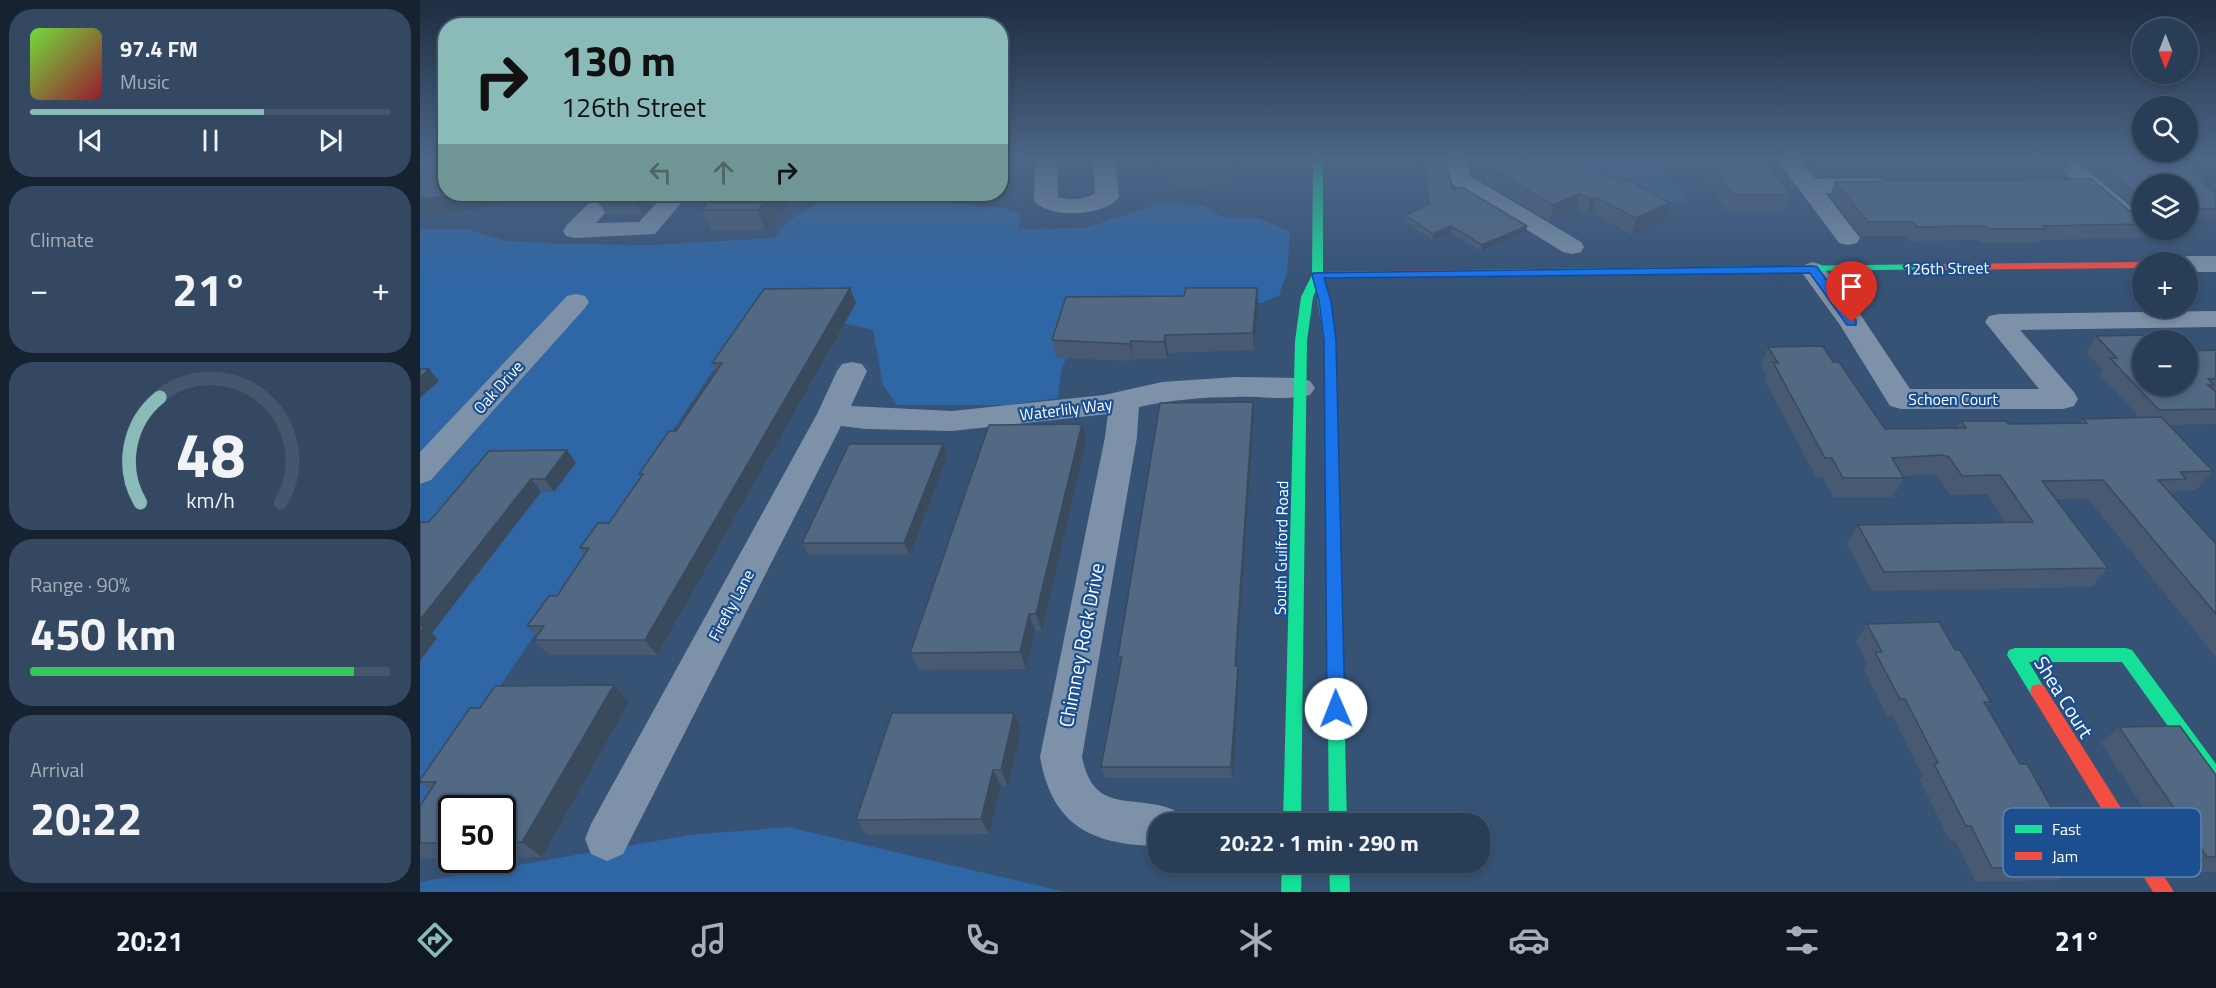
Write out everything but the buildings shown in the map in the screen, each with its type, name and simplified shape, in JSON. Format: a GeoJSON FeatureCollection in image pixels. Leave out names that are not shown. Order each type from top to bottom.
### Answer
{"type":"FeatureCollection","features":[{"type":"Feature","properties":{"kind":"main road","name":"South Guilford Road"},"geometry":{"type":"LineString","coordinates":[[1318,200],[1317,275],[1325,301],[1330,341],[1338,813]]}},
{"type":"Feature","properties":{"kind":"main road","name":"126th Street"},"geometry":{"type":"LineString","coordinates":[[1317,275],[2132,265]]}},
{"type":"Feature","properties":{"kind":"main road","name":"South Guilford Road"},"geometry":{"type":"LineString","coordinates":[[1292,813],[1300,341],[1307,297],[1317,275]]}},
{"type":"Feature","properties":{"kind":"main road","name":"Shea Court"},"geometry":{"type":"LineString","coordinates":[[2111,808],[2015,656],[2126,655],[2216,779]]}},
{"type":"Feature","properties":{"kind":"main road"},"geometry":{"type":"LineString","coordinates":[[1291,892],[1292,873]]}},
{"type":"Feature","properties":{"kind":"main road"},"geometry":{"type":"LineString","coordinates":[[1339,873],[1340,892]]}},
{"type":"Feature","properties":{"kind":"main road","name":"Shea Court"},"geometry":{"type":"LineString","coordinates":[[2155,877],[2164,892]]}},
{"type":"Feature","properties":{"kind":"street"},"geometry":{"type":"LineString","coordinates":[[1046,200],[1051,204],[1066,206],[1100,200]]}},
{"type":"Feature","properties":{"kind":"street"},"geometry":{"type":"LineString","coordinates":[[1494,200],[1572,247]]}},
{"type":"Feature","properties":{"kind":"street"},"geometry":{"type":"LineString","coordinates":[[1819,200],[1848,238]]}},
{"type":"Feature","properties":{"kind":"street"},"geometry":{"type":"LineString","coordinates":[[2109,200],[2132,219]]}},
{"type":"Feature","properties":{"kind":"street"},"geometry":{"type":"LineString","coordinates":[[603,201],[575,231],[646,229],[671,201]]}},
{"type":"Feature","properties":{"kind":"street"},"geometry":{"type":"LineString","coordinates":[[2198,264],[2216,264]]}},
{"type":"Feature","properties":{"kind":"street","name":"Schoen Court"},"geometry":{"type":"LineString","coordinates":[[1813,270],[1852,323],[1901,399],[2062,399],[1999,322],[2216,319]]}},
{"type":"Feature","properties":{"kind":"street","name":"Oak Drive"},"geometry":{"type":"LineString","coordinates":[[420,472],[576,302]]}},
{"type":"Feature","properties":{"kind":"street","name":"Firefly Lane"},"geometry":{"type":"LineString","coordinates":[[607,839],[832,414],[852,371]]}},
{"type":"Feature","properties":{"kind":"street","name":"Waterlily Way"},"geometry":{"type":"LineString","coordinates":[[832,414],[866,419],[952,421],[1083,408],[1162,392],[1236,387],[1300,388]]}},
{"type":"Feature","properties":{"kind":"street","name":"Chimney Rock Drive"},"geometry":{"type":"LineString","coordinates":[[1124,401],[1121,437],[1062,745],[1062,765],[1068,786],[1086,808],[1097,815],[1122,824],[1148,825]]}},
{"type":"Feature","properties":{"kind":"shaded area"},"geometry":{"type":"Polygon","coordinates":[[[1662,200],[1687,200],[1680,204],[1662,200]]]}},
{"type":"Feature","properties":{"kind":"shaded area"},"geometry":{"type":"Polygon","coordinates":[[[820,201],[948,201],[981,207],[1000,207],[1020,214],[1019,229],[1085,228],[1158,204],[1202,205],[1224,218],[1258,218],[1290,232],[1287,274],[1280,295],[1262,303],[1086,304],[1061,372],[1058,398],[1006,405],[897,405],[883,385],[873,330],[758,304],[420,805],[420,229],[465,229],[506,241],[652,245],[774,238],[788,221],[820,201]]]}},
{"type":"Feature","properties":{"kind":"shaded area"},"geometry":{"type":"Polygon","coordinates":[[[788,827],[1066,892],[420,892],[420,882],[472,873],[516,873],[516,865],[690,835],[788,827]]]}},
{"type":"Feature","properties":{"kind":"traffic: fast"},"geometry":{"type":"LineString","coordinates":[[1318,200],[1317,275],[1325,301],[1330,341],[1338,813]]}},
{"type":"Feature","properties":{"kind":"traffic: fast"},"geometry":{"type":"LineString","coordinates":[[1460,273],[1943,267]]}},
{"type":"Feature","properties":{"kind":"traffic: fast"},"geometry":{"type":"LineString","coordinates":[[1292,813],[1301,341],[1307,297],[1316,277]]}},
{"type":"Feature","properties":{"kind":"traffic: fast"},"geometry":{"type":"LineString","coordinates":[[2038,691],[2015,655],[2126,655],[2216,779]]}},
{"type":"Feature","properties":{"kind":"traffic: fast"},"geometry":{"type":"LineString","coordinates":[[1291,892],[1292,873]]}},
{"type":"Feature","properties":{"kind":"traffic: fast"},"geometry":{"type":"LineString","coordinates":[[1339,873],[1340,892]]}},
{"type":"Feature","properties":{"kind":"traffic: jam"},"geometry":{"type":"LineString","coordinates":[[1943,267],[2132,265]]}},
{"type":"Feature","properties":{"kind":"traffic: jam"},"geometry":{"type":"LineString","coordinates":[[1317,275],[1460,273]]}},
{"type":"Feature","properties":{"kind":"traffic: jam"},"geometry":{"type":"LineString","coordinates":[[2038,691],[2111,808]]}},
{"type":"Feature","properties":{"kind":"traffic: jam"},"geometry":{"type":"LineString","coordinates":[[2155,877],[2164,892]]}},
{"type":"Feature","properties":{"kind":"route"},"geometry":{"type":"LineString","coordinates":[[1336,709],[1330,341],[1325,301],[1317,275],[1813,270],[1852,323]]}}]}
